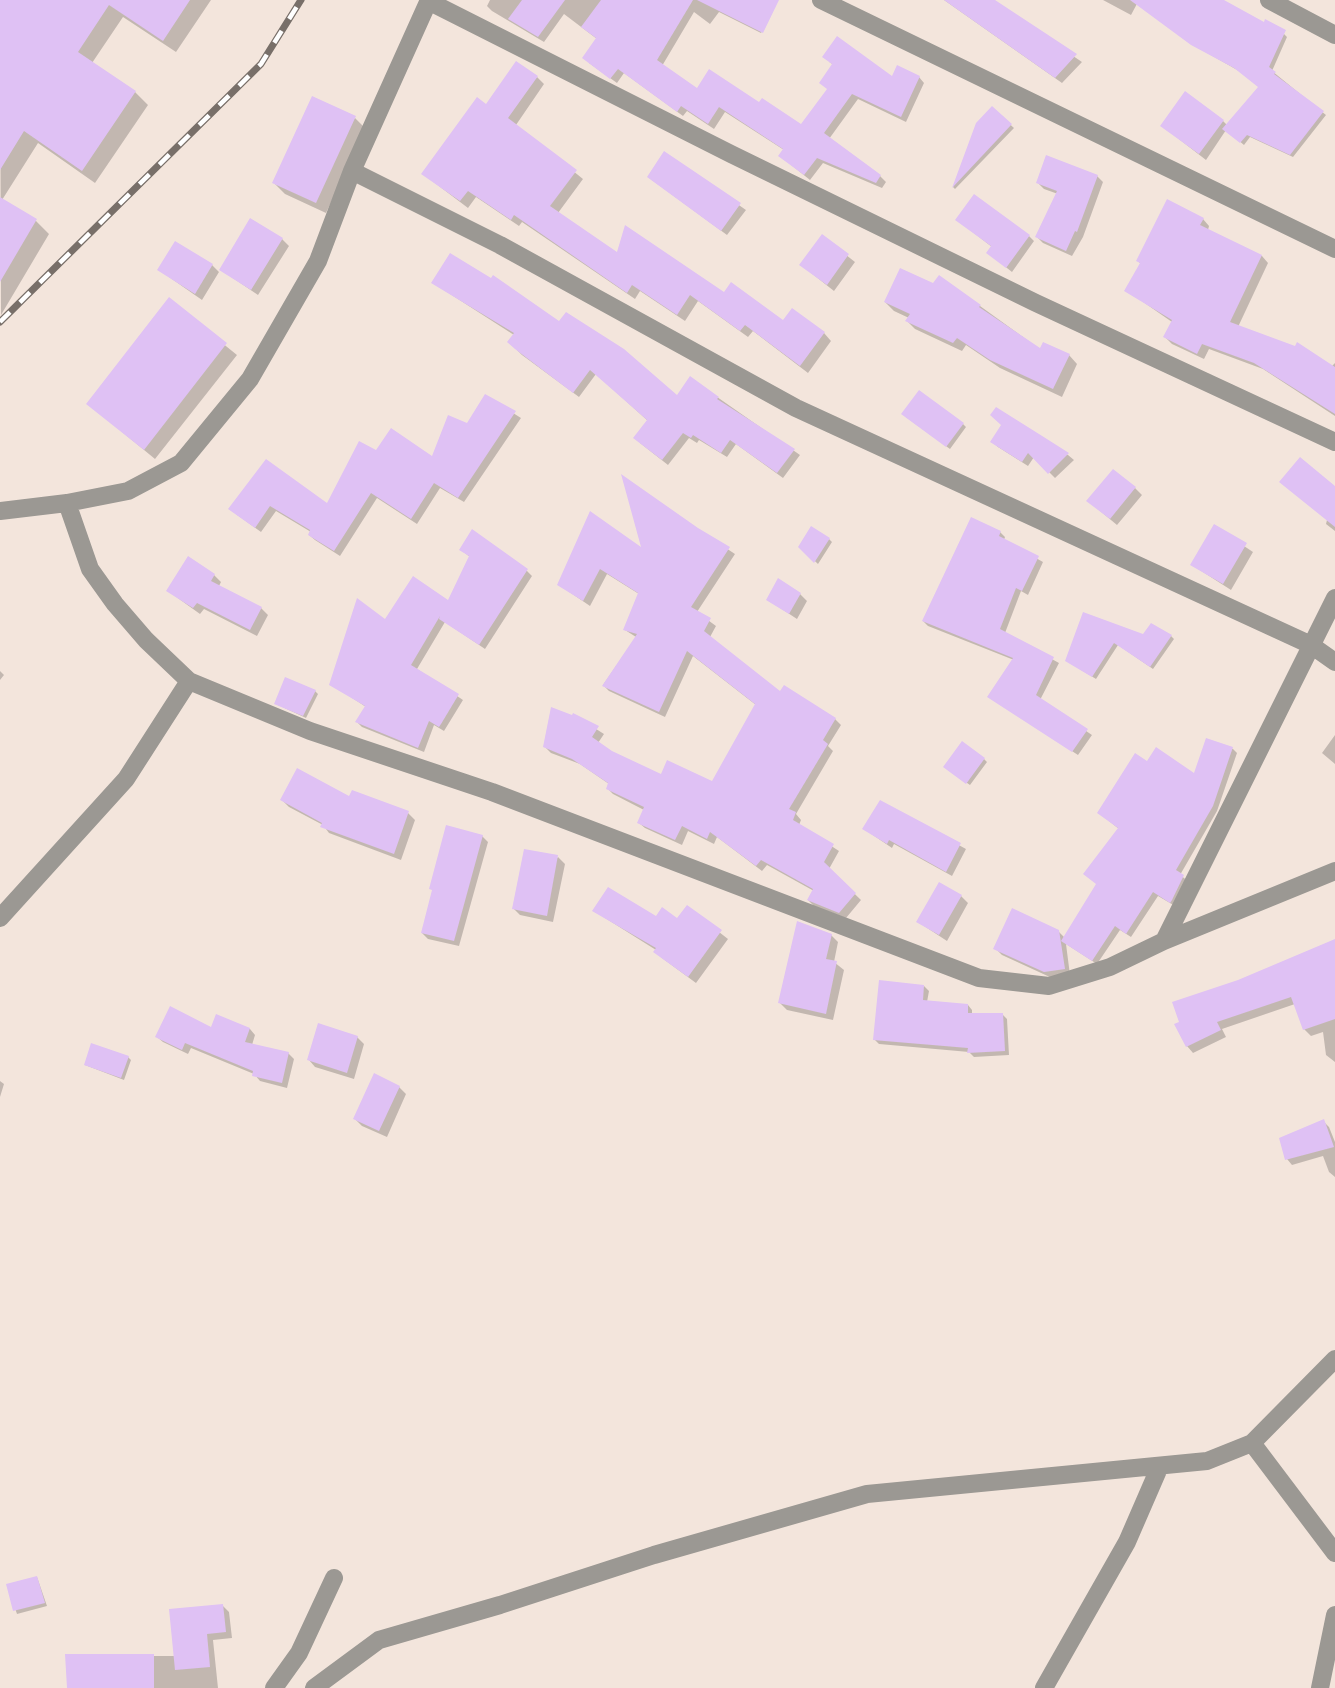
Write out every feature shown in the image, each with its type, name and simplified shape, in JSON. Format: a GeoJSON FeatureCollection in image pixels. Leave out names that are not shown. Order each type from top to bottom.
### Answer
{"type":"FeatureCollection","features":[{"type":"Feature","properties":{"kind":"street"},"geometry":{"type":"LineString","coordinates":[[0,511],[67,503],[128,491],[181,463],[250,379],[318,261],[352,171],[428,0],[741,160],[1025,298],[1335,442]]}},
{"type":"Feature","properties":{"kind":"street"},"geometry":{"type":"LineString","coordinates":[[821,0],[1335,249]]}},
{"type":"Feature","properties":{"kind":"street"},"geometry":{"type":"LineString","coordinates":[[1269,0],[1335,35]]}},
{"type":"Feature","properties":{"kind":"street"},"geometry":{"type":"LineString","coordinates":[[352,171],[500,245],[796,408],[1311,645],[1335,662]]}},
{"type":"Feature","properties":{"kind":"street"},"geometry":{"type":"LineString","coordinates":[[67,503],[90,569],[138,631],[189,681],[310,731],[492,792],[979,978],[1048,986],[1110,967],[1164,941],[1335,871]]}},
{"type":"Feature","properties":{"kind":"street"},"geometry":{"type":"LineString","coordinates":[[1164,941],[1335,598]]}},
{"type":"Feature","properties":{"kind":"street"},"geometry":{"type":"LineString","coordinates":[[0,918],[126,778],[189,681]]}},
{"type":"Feature","properties":{"kind":"street"},"geometry":{"type":"LineString","coordinates":[[314,1688],[379,1640],[500,1605],[654,1555],[867,1494],[1207,1461],[1252,1443],[1335,1359]]}},
{"type":"Feature","properties":{"kind":"street"},"geometry":{"type":"LineString","coordinates":[[1252,1443],[1335,1553]]}},
{"type":"Feature","properties":{"kind":"street"},"geometry":{"type":"LineString","coordinates":[[1044,1688],[1127,1542],[1160,1466]]}},
{"type":"Feature","properties":{"kind":"street"},"geometry":{"type":"LineString","coordinates":[[274,1688],[299,1653],[334,1578]]}},
{"type":"Feature","properties":{"kind":"street"},"geometry":{"type":"LineString","coordinates":[[1320,1688],[1335,1615]]}},
{"type":"Feature","properties":{"kind":"building"},"geometry":{"type":"Polygon","coordinates":[[[0,0],[190,0],[163,41],[109,5],[78,52],[136,91],[82,171],[24,131],[0,170],[0,0]]]}},
{"type":"Feature","properties":{"kind":"building"},"geometry":{"type":"Polygon","coordinates":[[[522,0],[565,0],[538,37],[508,19],[522,0]]]}},
{"type":"Feature","properties":{"kind":"building"},"geometry":{"type":"Polygon","coordinates":[[[601,0],[693,0],[657,60],[697,88],[709,69],[759,102],[762,98],[801,124],[827,89],[819,83],[832,64],[822,57],[837,36],[892,76],[897,65],[920,76],[901,117],[852,94],[824,133],[881,175],[876,183],[817,158],[804,175],[778,156],[783,149],[719,107],[708,124],[681,106],[677,112],[618,69],[610,79],[582,58],[596,38],[581,27],[601,0]]]}},
{"type":"Feature","properties":{"kind":"building"},"geometry":{"type":"Polygon","coordinates":[[[697,0],[779,0],[763,33],[697,0]]]}},
{"type":"Feature","properties":{"kind":"building"},"geometry":{"type":"Polygon","coordinates":[[[944,0],[995,0],[1077,54],[1055,78],[944,0]]]}},
{"type":"Feature","properties":{"kind":"building"},"geometry":{"type":"Polygon","coordinates":[[[1130,0],[1224,0],[1264,22],[1265,19],[1286,30],[1269,67],[1276,72],[1274,74],[1324,111],[1290,155],[1247,135],[1240,143],[1222,129],[1258,87],[1234,68],[1191,45],[1130,0]]]}},
{"type":"Feature","properties":{"kind":"building"},"geometry":{"type":"Polygon","coordinates":[[[516,61],[538,76],[508,118],[577,170],[550,206],[617,252],[625,225],[724,292],[731,282],[783,320],[792,308],[825,332],[800,366],[745,325],[740,331],[690,295],[677,315],[632,285],[627,293],[514,215],[511,220],[468,191],[460,201],[421,174],[477,97],[486,104],[516,61]]]}},
{"type":"Feature","properties":{"kind":"building"},"geometry":{"type":"Polygon","coordinates":[[[1185,91],[1224,120],[1199,154],[1160,126],[1185,91]]]}},
{"type":"Feature","properties":{"kind":"building"},"geometry":{"type":"Polygon","coordinates":[[[312,96],[356,116],[316,203],[272,183],[312,96]]]}},
{"type":"Feature","properties":{"kind":"building"},"geometry":{"type":"Polygon","coordinates":[[[992,106],[1012,124],[952,188],[976,123],[992,106]]]}},
{"type":"Feature","properties":{"kind":"building"},"geometry":{"type":"Polygon","coordinates":[[[664,151],[741,203],[721,231],[647,177],[664,151]]]}},
{"type":"Feature","properties":{"kind":"building"},"geometry":{"type":"Polygon","coordinates":[[[1046,155],[1098,175],[1077,232],[1075,231],[1066,251],[1035,237],[1057,191],[1036,183],[1046,155]]]}},
{"type":"Feature","properties":{"kind":"building"},"geometry":{"type":"Polygon","coordinates":[[[974,194],[1030,235],[1006,268],[986,253],[991,246],[955,220],[974,194]]]}},
{"type":"Feature","properties":{"kind":"building"},"geometry":{"type":"Polygon","coordinates":[[[0,197],[37,219],[0,282],[0,197]]]}},
{"type":"Feature","properties":{"kind":"building"},"geometry":{"type":"Polygon","coordinates":[[[1167,199],[1204,218],[1200,225],[1262,255],[1230,322],[1295,346],[1297,342],[1335,367],[1335,414],[1254,363],[1202,344],[1197,354],[1163,337],[1172,320],[1124,291],[1140,263],[1136,261],[1167,199]]]}},
{"type":"Feature","properties":{"kind":"building"},"geometry":{"type":"Polygon","coordinates":[[[250,218],[283,238],[251,290],[219,270],[250,218]]]}},
{"type":"Feature","properties":{"kind":"building"},"geometry":{"type":"Polygon","coordinates":[[[822,234],[849,254],[827,285],[799,265],[822,234]]]}},
{"type":"Feature","properties":{"kind":"building"},"geometry":{"type":"Polygon","coordinates":[[[175,241],[213,264],[195,294],[157,270],[175,241]]]}},
{"type":"Feature","properties":{"kind":"building"},"geometry":{"type":"Polygon","coordinates":[[[450,253],[491,278],[493,275],[559,321],[566,312],[624,349],[677,395],[690,376],[719,397],[717,399],[795,449],[777,473],[730,440],[721,453],[693,435],[691,438],[683,433],[662,460],[633,438],[647,420],[590,370],[573,393],[507,342],[514,333],[431,283],[450,253]]]}},
{"type":"Feature","properties":{"kind":"building"},"geometry":{"type":"Polygon","coordinates":[[[900,268],[933,283],[939,275],[981,305],[979,307],[1040,348],[1043,342],[1070,354],[1053,389],[990,360],[957,338],[953,343],[905,321],[910,314],[884,302],[900,268]]]}},
{"type":"Feature","properties":{"kind":"building"},"geometry":{"type":"Polygon","coordinates":[[[169,297],[227,343],[144,450],[86,404],[169,297]]]}},
{"type":"Feature","properties":{"kind":"building"},"geometry":{"type":"Polygon","coordinates":[[[919,390],[964,423],[946,447],[901,414],[919,390]]]}},
{"type":"Feature","properties":{"kind":"building"},"geometry":{"type":"Polygon","coordinates":[[[485,394],[516,411],[458,498],[434,483],[411,519],[371,493],[334,551],[308,535],[310,530],[270,506],[255,528],[228,509],[266,459],[327,503],[359,441],[376,450],[391,428],[432,456],[448,415],[467,423],[485,394]]]}},
{"type":"Feature","properties":{"kind":"building"},"geometry":{"type":"Polygon","coordinates":[[[996,407],[1069,453],[1048,474],[1028,453],[1022,462],[990,442],[1001,425],[990,415],[996,407]]]}},
{"type":"Feature","properties":{"kind":"building"},"geometry":{"type":"Polygon","coordinates":[[[1300,457],[1335,486],[1335,527],[1279,482],[1300,457]]]}},
{"type":"Feature","properties":{"kind":"building"},"geometry":{"type":"Polygon","coordinates":[[[1113,469],[1136,487],[1110,519],[1086,501],[1113,469]]]}},
{"type":"Feature","properties":{"kind":"building"},"geometry":{"type":"Polygon","coordinates":[[[621,474],[698,528],[730,547],[691,607],[711,618],[704,631],[780,691],[784,685],[836,718],[823,740],[828,744],[789,809],[796,812],[793,820],[834,844],[824,862],[856,893],[839,913],[807,900],[813,889],[761,860],[756,866],[710,832],[707,839],[682,826],[675,840],[637,823],[644,807],[606,789],[608,783],[572,759],[543,747],[551,707],[572,715],[573,713],[599,726],[592,737],[612,751],[661,774],[667,760],[712,781],[755,704],[687,651],[659,712],[602,686],[637,634],[623,630],[638,593],[600,569],[583,601],[557,585],[590,511],[641,547],[621,474]]]}},
{"type":"Feature","properties":{"kind":"building"},"geometry":{"type":"Polygon","coordinates":[[[971,517],[1001,531],[999,536],[1039,556],[1022,591],[1016,588],[1000,629],[1054,657],[1036,695],[1088,729],[1072,752],[987,697],[1013,658],[922,621],[971,517]]]}},
{"type":"Feature","properties":{"kind":"building"},"geometry":{"type":"Polygon","coordinates":[[[1214,524],[1247,543],[1223,584],[1190,565],[1214,524]]]}},
{"type":"Feature","properties":{"kind":"building"},"geometry":{"type":"Polygon","coordinates":[[[811,526],[830,538],[814,563],[798,547],[811,526]]]}},
{"type":"Feature","properties":{"kind":"building"},"geometry":{"type":"Polygon","coordinates":[[[472,529],[528,569],[479,645],[439,619],[440,616],[411,665],[459,694],[441,724],[439,727],[429,721],[418,748],[355,722],[365,706],[329,685],[357,598],[385,619],[413,576],[448,600],[469,556],[459,550],[472,529]]]}},
{"type":"Feature","properties":{"kind":"building"},"geometry":{"type":"Polygon","coordinates":[[[188,556],[215,574],[211,581],[262,607],[250,630],[197,603],[193,608],[166,591],[188,556]]]}},
{"type":"Feature","properties":{"kind":"building"},"geometry":{"type":"Polygon","coordinates":[[[778,578],[801,593],[789,614],[766,600],[778,578]]]}},
{"type":"Feature","properties":{"kind":"building"},"geometry":{"type":"Polygon","coordinates":[[[1083,612],[1143,634],[1151,623],[1172,635],[1150,667],[1114,643],[1092,677],[1065,661],[1083,612]]]}},
{"type":"Feature","properties":{"kind":"building"},"geometry":{"type":"Polygon","coordinates":[[[285,677],[316,690],[303,716],[274,704],[285,677]]]}},
{"type":"Feature","properties":{"kind":"building"},"geometry":{"type":"Polygon","coordinates":[[[1206,738],[1233,747],[1213,806],[1176,870],[1184,875],[1172,900],[1170,903],[1153,892],[1126,934],[1115,926],[1092,961],[1061,941],[1096,884],[1083,874],[1118,828],[1097,813],[1135,753],[1147,761],[1156,747],[1194,773],[1206,738]]]}},
{"type":"Feature","properties":{"kind":"building"},"geometry":{"type":"Polygon","coordinates":[[[962,741],[985,758],[966,784],[943,767],[962,741]]]}},
{"type":"Feature","properties":{"kind":"building"},"geometry":{"type":"Polygon","coordinates":[[[297,768],[349,796],[352,790],[409,811],[394,854],[320,827],[322,823],[280,800],[297,768]]]}},
{"type":"Feature","properties":{"kind":"building"},"geometry":{"type":"Polygon","coordinates":[[[880,800],[961,843],[946,872],[889,840],[887,844],[862,829],[880,800]]]}},
{"type":"Feature","properties":{"kind":"building"},"geometry":{"type":"Polygon","coordinates":[[[446,825],[483,835],[454,941],[421,933],[432,890],[429,889],[446,825]]]}},
{"type":"Feature","properties":{"kind":"building"},"geometry":{"type":"Polygon","coordinates":[[[524,849],[558,855],[547,916],[512,909],[524,849]]]}},
{"type":"Feature","properties":{"kind":"building"},"geometry":{"type":"Polygon","coordinates":[[[939,882],[962,895],[939,935],[916,922],[939,882]]]}},
{"type":"Feature","properties":{"kind":"building"},"geometry":{"type":"Polygon","coordinates":[[[608,887],[656,916],[662,907],[677,918],[687,905],[722,930],[688,977],[653,952],[656,948],[592,911],[608,887]]]}},
{"type":"Feature","properties":{"kind":"building"},"geometry":{"type":"Polygon","coordinates":[[[1012,908],[1059,930],[1065,969],[1044,972],[993,949],[1012,908]]]}},
{"type":"Feature","properties":{"kind":"building"},"geometry":{"type":"Polygon","coordinates":[[[797,921],[832,934],[826,959],[837,961],[826,1014],[778,1003],[797,921]]]}},
{"type":"Feature","properties":{"kind":"building"},"geometry":{"type":"Polygon","coordinates":[[[1335,939],[1335,1019],[1303,1030],[1291,997],[1217,1022],[1221,1030],[1186,1047],[1174,1024],[1179,1022],[1172,1002],[1238,980],[1335,939]]]}},
{"type":"Feature","properties":{"kind":"building"},"geometry":{"type":"Polygon","coordinates":[[[879,980],[924,985],[923,1000],[968,1004],[968,1013],[1003,1013],[1005,1051],[967,1053],[968,1048],[873,1040],[879,980]]]}},
{"type":"Feature","properties":{"kind":"building"},"geometry":{"type":"Polygon","coordinates":[[[170,1006],[211,1027],[216,1014],[250,1028],[245,1042],[289,1052],[282,1083],[252,1076],[253,1071],[185,1043],[182,1050],[155,1037],[170,1006]]]}},
{"type":"Feature","properties":{"kind":"building"},"geometry":{"type":"Polygon","coordinates":[[[318,1023],[358,1036],[347,1073],[307,1060],[318,1023]]]}},
{"type":"Feature","properties":{"kind":"building"},"geometry":{"type":"Polygon","coordinates":[[[91,1043],[129,1056],[121,1078],[84,1065],[91,1043]]]}},
{"type":"Feature","properties":{"kind":"building"},"geometry":{"type":"Polygon","coordinates":[[[374,1073],[400,1086],[379,1131],[353,1119],[374,1073]]]}},
{"type":"Feature","properties":{"kind":"building"},"geometry":{"type":"Polygon","coordinates":[[[1324,1119],[1334,1147],[1285,1160],[1279,1138],[1324,1119]]]}},
{"type":"Feature","properties":{"kind":"building"},"geometry":{"type":"Polygon","coordinates":[[[37,1576],[45,1603],[13,1611],[6,1584],[37,1576]]]}},
{"type":"Feature","properties":{"kind":"building"},"geometry":{"type":"Polygon","coordinates":[[[223,1604],[226,1632],[207,1634],[210,1667],[175,1670],[169,1609],[223,1604]]]}},
{"type":"Feature","properties":{"kind":"building"},"geometry":{"type":"Polygon","coordinates":[[[65,1654],[154,1654],[154,1688],[67,1688],[65,1654]]]}},
{"type":"Feature","properties":{"kind":"railway"},"geometry":{"type":"LineString","coordinates":[[0,322],[261,64],[301,0]]}}]}
